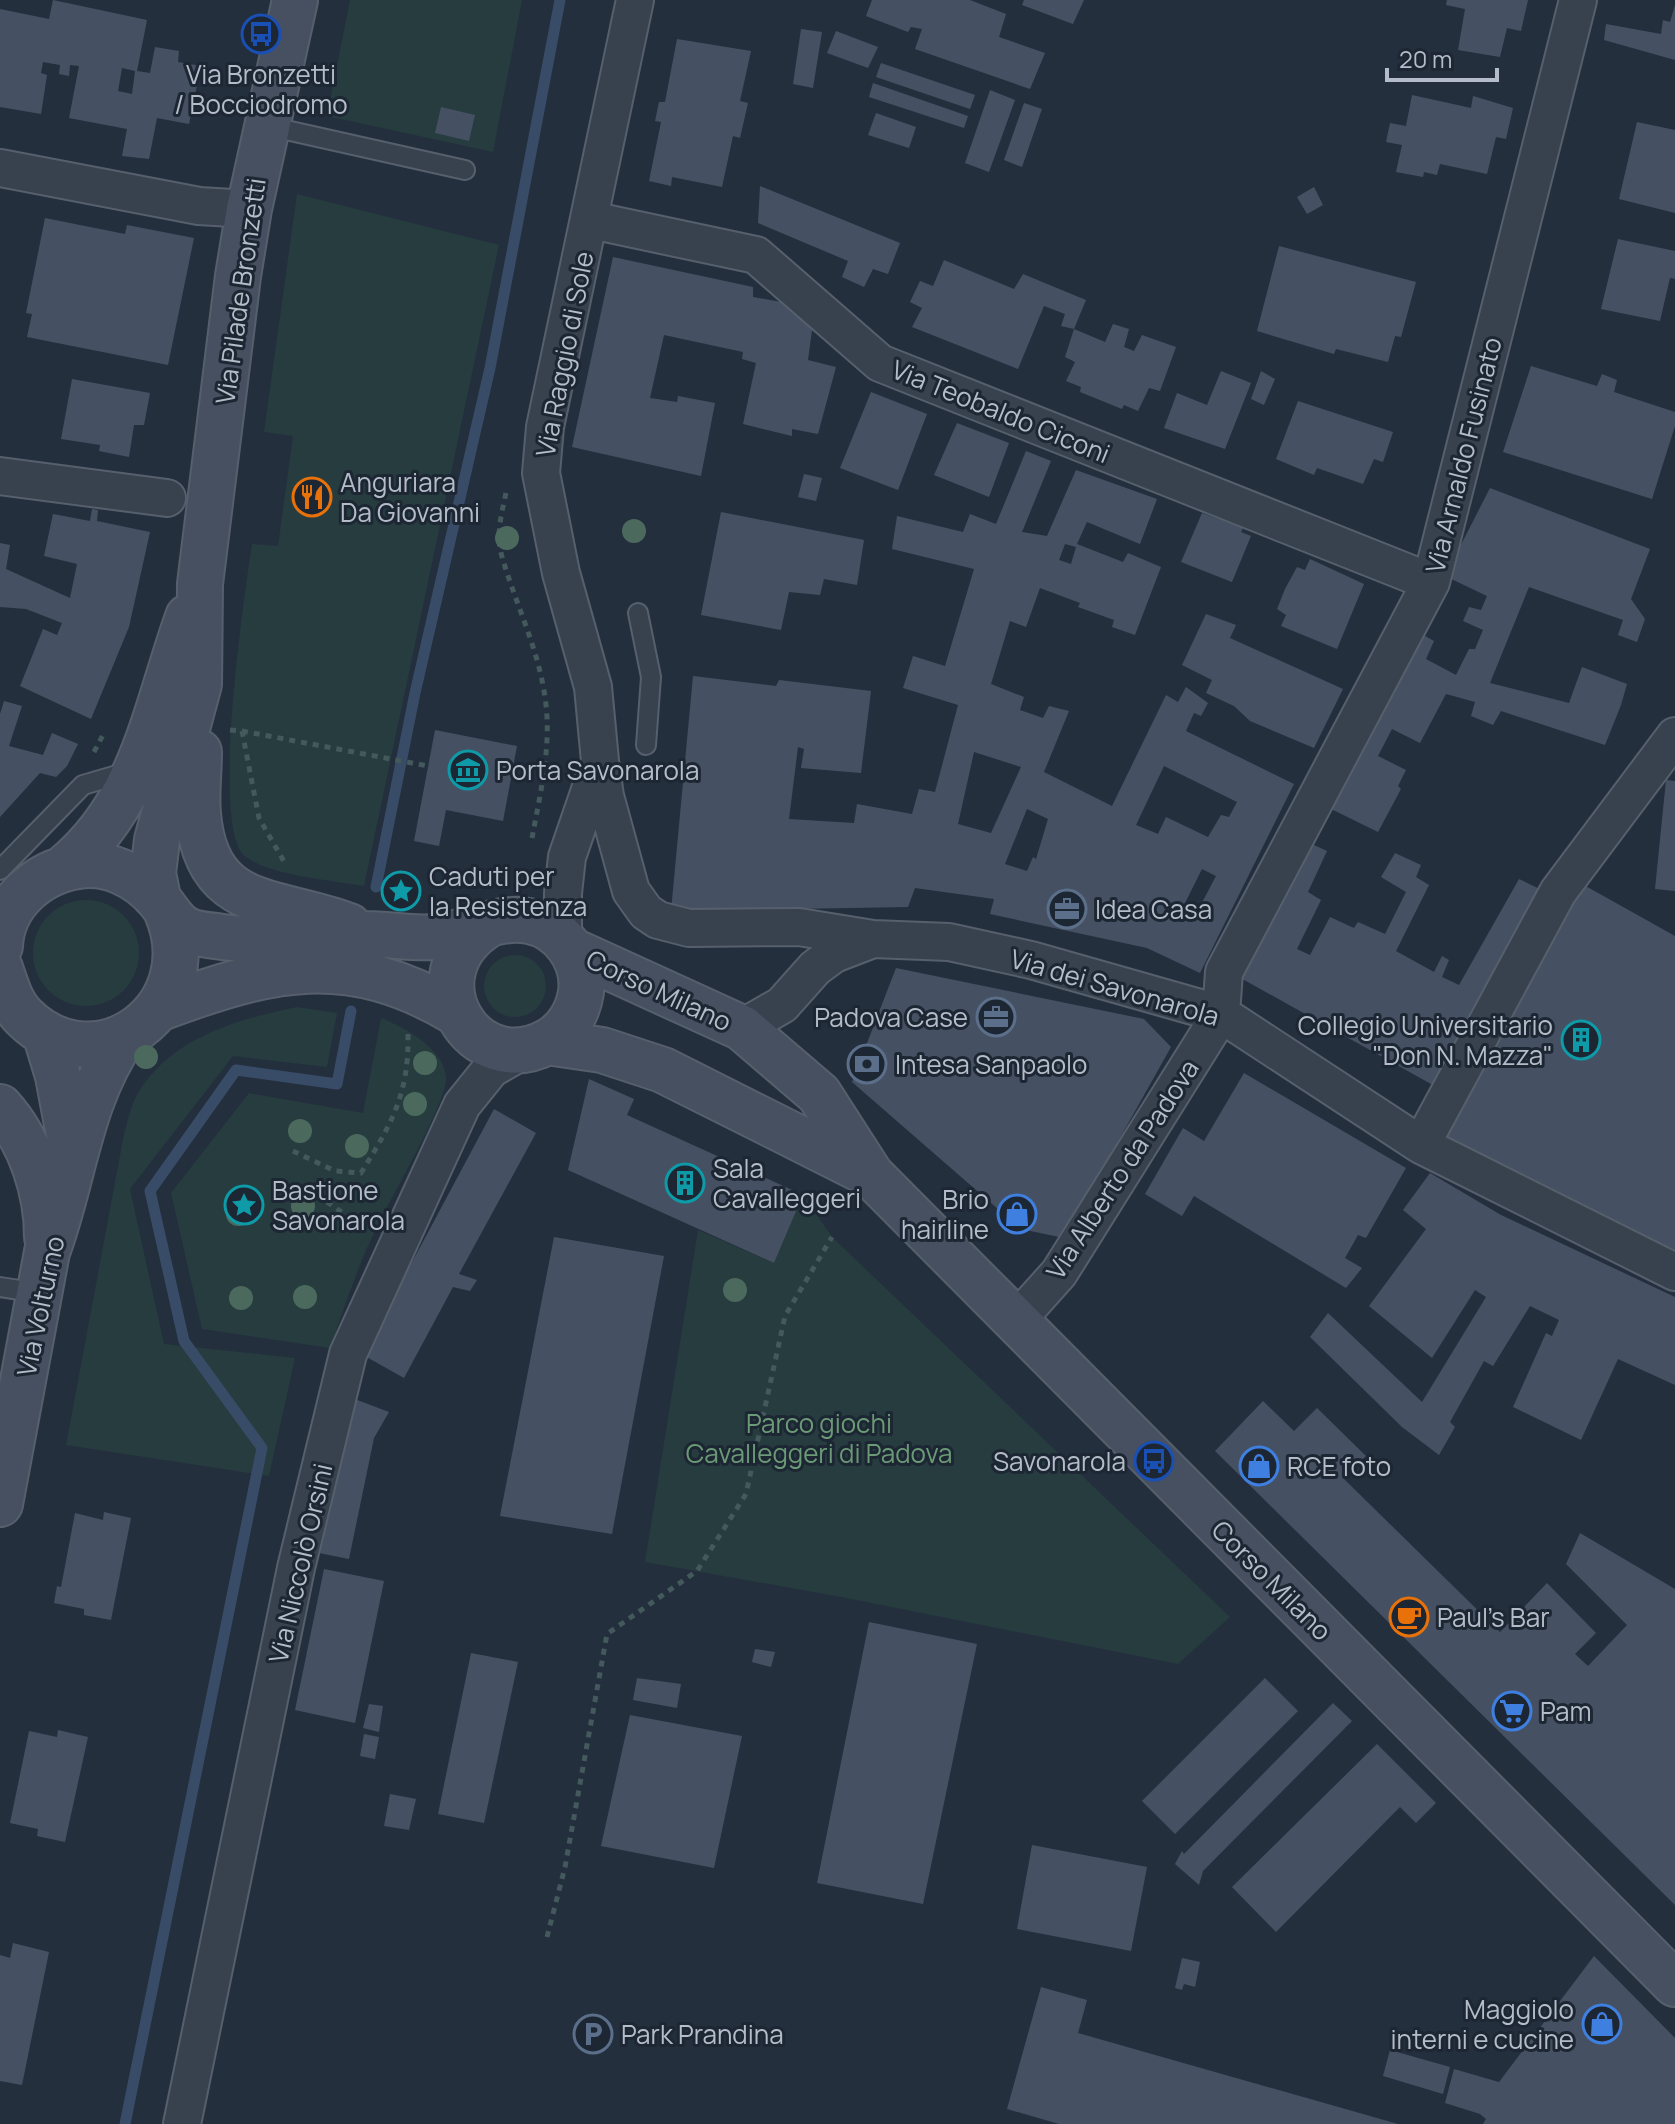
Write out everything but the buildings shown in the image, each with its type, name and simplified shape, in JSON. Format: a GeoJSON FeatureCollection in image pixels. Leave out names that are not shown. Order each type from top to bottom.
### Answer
{"type":"FeatureCollection","features":[{"type":"Feature","properties":{"kind":"main road","name":"Via Pilade Bronzetti"},"geometry":{"type":"LineString","coordinates":[[158,1009],[171,990],[178,958],[177,941],[153,873],[157,840],[199,684],[200,584],[249,209],[295,0]]}},
{"type":"Feature","properties":{"kind":"main road","name":"Via Pilade Bronzetti"},"geometry":{"type":"LineString","coordinates":[[16,894],[89,847],[111,820],[137,769],[200,584]]}},
{"type":"Feature","properties":{"kind":"main road"},"geometry":{"type":"LineString","coordinates":[[199,684],[197,811],[209,865],[223,883],[239,894],[313,912],[370,934]]}},
{"type":"Feature","properties":{"kind":"main road"},"geometry":{"type":"LineString","coordinates":[[4,989],[24,1017],[45,1033],[71,1042],[97,1043],[124,1037],[146,1023],[158,1009],[252,977],[300,969],[383,980],[430,997],[455,1012],[474,1035],[489,1044],[536,1046],[566,1027],[579,1003],[581,976],[567,945],[548,927],[528,921],[507,920],[434,937],[370,934],[219,937],[182,928],[135,878],[100,866],[16,894]]}},
{"type":"Feature","properties":{"kind":"main road"},"geometry":{"type":"LineString","coordinates":[[455,1012],[450,991],[455,959],[463,945],[488,925]]}},
{"type":"Feature","properties":{"kind":"main road","name":"Corso Milano"},"geometry":{"type":"LineString","coordinates":[[567,945],[742,1028],[819,1094],[871,1175],[1675,1984]]}},
{"type":"Feature","properties":{"kind":"main road","name":"Via Volturno"},"geometry":{"type":"LineString","coordinates":[[45,1033],[58,1076],[73,1155]]}},
{"type":"Feature","properties":{"kind":"main road","name":"Via Volturno"},"geometry":{"type":"LineString","coordinates":[[0,1504],[29,1277],[62,1213],[73,1155],[100,1076],[124,1037]]}},
{"type":"Feature","properties":{"kind":"main road","name":"Corso Milano"},"geometry":{"type":"LineString","coordinates":[[536,1046],[602,1050],[663,1070],[871,1175]]}},
{"type":"Feature","properties":{"kind":"main road"},"geometry":{"type":"LineString","coordinates":[[0,1107],[34,1166],[47,1213],[29,1277]]}},
{"type":"Feature","properties":{"kind":"street","name":"Via Raggio di Sole"},"geometry":{"type":"LineString","coordinates":[[567,945],[563,893],[567,857],[600,761],[593,687],[561,573],[541,473],[545,427],[635,0]]}},
{"type":"Feature","properties":{"kind":"street","name":"Via Arnaldo Fusinato"},"geometry":{"type":"LineString","coordinates":[[1221,1014],[1224,972],[1431,582],[1578,0]]}},
{"type":"Feature","properties":{"kind":"street"},"geometry":{"type":"LineString","coordinates":[[0,168],[199,206],[249,209]]}},
{"type":"Feature","properties":{"kind":"street","name":"Via Teobaldo Ciconi"},"geometry":{"type":"LineString","coordinates":[[591,220],[756,255],[880,363],[1431,582]]}},
{"type":"Feature","properties":{"kind":"street"},"geometry":{"type":"LineString","coordinates":[[0,476],[167,498]]}},
{"type":"Feature","properties":{"kind":"street"},"geometry":{"type":"LineString","coordinates":[[1421,1145],[1558,892],[1675,736]]}},
{"type":"Feature","properties":{"kind":"street","name":"Via dei Savonarola"},"geometry":{"type":"LineString","coordinates":[[600,761],[605,796],[631,891],[646,912],[658,920],[689,928],[799,927],[873,939],[949,942],[1031,960],[1221,1014],[1421,1145],[1675,1272]]}},
{"type":"Feature","properties":{"kind":"street","name":"Via dei Savonarola"},"geometry":{"type":"LineString","coordinates":[[742,1028],[782,1005],[815,968],[834,954],[873,939]]}},
{"type":"Feature","properties":{"kind":"street","name":"Via Alberto da Padova"},"geometry":{"type":"LineString","coordinates":[[1017,1320],[1059,1273],[1221,1014]]}},
{"type":"Feature","properties":{"kind":"street","name":"Via Niccolò Orsini"},"geometry":{"type":"LineString","coordinates":[[182,2124],[296,1568],[348,1354],[462,1105],[491,1069],[536,1046]]}},
{"type":"Feature","properties":{"kind":"lane"},"geometry":{"type":"LineString","coordinates":[[268,126],[465,170]]}},
{"type":"Feature","properties":{"kind":"lane"},"geometry":{"type":"LineString","coordinates":[[638,613],[651,677],[646,745]]}},
{"type":"Feature","properties":{"kind":"lane"},"geometry":{"type":"LineString","coordinates":[[16,894],[83,785],[137,769]]}},
{"type":"Feature","properties":{"kind":"path"},"geometry":{"type":"LineString","coordinates":[[509,571],[536,650],[547,707],[545,767],[530,852]]}},
{"type":"Feature","properties":{"kind":"path"},"geometry":{"type":"LineString","coordinates":[[221,729],[428,766]]}},
{"type":"Feature","properties":{"kind":"path"},"geometry":{"type":"LineString","coordinates":[[242,731],[259,818],[281,859],[291,870]]}},
{"type":"Feature","properties":{"kind":"path"},"geometry":{"type":"LineString","coordinates":[[293,1151],[335,1171],[361,1173],[396,1110],[409,1072],[405,1023]]}},
{"type":"Feature","properties":{"kind":"path"},"geometry":{"type":"LineString","coordinates":[[317,1195],[372,1233]]}},
{"type":"Feature","properties":{"kind":"path"},"geometry":{"type":"LineString","coordinates":[[547,1937],[565,1867],[607,1634],[697,1571],[746,1494],[785,1316],[832,1237]]}},
{"type":"Feature","properties":{"kind":"green space"},"geometry":{"type":"Polygon","coordinates":[[[350,0],[522,0],[493,152],[327,116],[350,0]]]}},
{"type":"Feature","properties":{"kind":"green space"},"geometry":{"type":"Polygon","coordinates":[[[297,194],[499,245],[364,886],[286,873],[246,857],[235,838],[230,804],[232,709],[252,544],[278,546],[293,436],[264,432],[297,194]]]}},
{"type":"Feature","properties":{"kind":"green space"},"geometry":{"type":"Polygon","coordinates":[[[86,900],[106,904],[124,915],[135,933],[139,953],[135,973],[124,991],[106,1002],[86,1006],[66,1002],[48,991],[37,973],[33,953],[37,933],[48,915],[66,904],[86,900]]]}},
{"type":"Feature","properties":{"kind":"green space"},"geometry":{"type":"Polygon","coordinates":[[[515,955],[527,957],[537,964],[544,974],[544,998],[537,1008],[527,1015],[515,1017],[503,1015],[493,1008],[486,998],[484,986],[486,974],[493,964],[503,957],[515,955]]]}},
{"type":"Feature","properties":{"kind":"green space"},"geometry":{"type":"Polygon","coordinates":[[[297,1007],[337,1013],[327,1067],[233,1056],[130,1189],[164,1344],[295,1358],[269,1476],[66,1445],[124,1134],[136,1097],[152,1074],[187,1045],[229,1025],[297,1007]]]}},
{"type":"Feature","properties":{"kind":"green space"},"geometry":{"type":"Polygon","coordinates":[[[381,1018],[422,1040],[439,1058],[446,1078],[444,1091],[368,1247],[330,1348],[202,1329],[171,1193],[249,1093],[363,1113],[381,1018]]]}},
{"type":"Feature","properties":{"kind":"green space","name":"Parco giochi Cavalleggeri di Padova"},"geometry":{"type":"Polygon","coordinates":[[[803,1195],[832,1237],[1230,1617],[1178,1664],[836,1596],[645,1562],[698,1230],[774,1263],[803,1195]]]}},
{"type":"Feature","properties":{"kind":"waterway"},"geometry":{"type":"LineString","coordinates":[[376,887],[415,693],[490,368],[560,0]]}},
{"type":"Feature","properties":{"kind":"waterway"},"geometry":{"type":"LineString","coordinates":[[125,2124],[262,1448],[184,1341],[150,1191],[236,1070],[337,1084],[351,1011]]}},
{"type":"Feature","properties":{"kind":"place","name":"Via Bronzetti / Bocciodromo"},"geometry":{"type":"Point","coordinates":[261,34]}},
{"type":"Feature","properties":{"kind":"place","name":"Anguriara Da Giovanni"},"geometry":{"type":"Point","coordinates":[312,497]}},
{"type":"Feature","properties":{"kind":"place","name":"Porta Savonarola"},"geometry":{"type":"Point","coordinates":[468,770]}},
{"type":"Feature","properties":{"kind":"place","name":"Caduti per la Resistenza"},"geometry":{"type":"Point","coordinates":[401,891]}},
{"type":"Feature","properties":{"kind":"place","name":"Idea Casa"},"geometry":{"type":"Point","coordinates":[1067,909]}},
{"type":"Feature","properties":{"kind":"place","name":"Padova Case"},"geometry":{"type":"Point","coordinates":[996,1017]}},
{"type":"Feature","properties":{"kind":"place","name":"Collegio Universitario \"Don N. Mazza\""},"geometry":{"type":"Point","coordinates":[1581,1040]}},
{"type":"Feature","properties":{"kind":"place","name":"Intesa Sanpaolo"},"geometry":{"type":"Point","coordinates":[867,1064]}},
{"type":"Feature","properties":{"kind":"place","name":"Sala Cavalleggeri"},"geometry":{"type":"Point","coordinates":[685,1183]}},
{"type":"Feature","properties":{"kind":"place","name":"Bastione Savonarola"},"geometry":{"type":"Point","coordinates":[244,1205]}},
{"type":"Feature","properties":{"kind":"place","name":"Brio hairline"},"geometry":{"type":"Point","coordinates":[1017,1214]}},
{"type":"Feature","properties":{"kind":"place","name":"Savonarola"},"geometry":{"type":"Point","coordinates":[1154,1461]}},
{"type":"Feature","properties":{"kind":"place","name":"RCE foto"},"geometry":{"type":"Point","coordinates":[1259,1466]}},
{"type":"Feature","properties":{"kind":"place","name":"Paul's Bar"},"geometry":{"type":"Point","coordinates":[1409,1617]}},
{"type":"Feature","properties":{"kind":"place","name":"Pam"},"geometry":{"type":"Point","coordinates":[1512,1711]}},
{"type":"Feature","properties":{"kind":"place","name":"Maggiolo interni e cucine"},"geometry":{"type":"Point","coordinates":[1602,2024]}},
{"type":"Feature","properties":{"kind":"place","name":"Park Prandina"},"geometry":{"type":"Point","coordinates":[593,2034]}}]}
